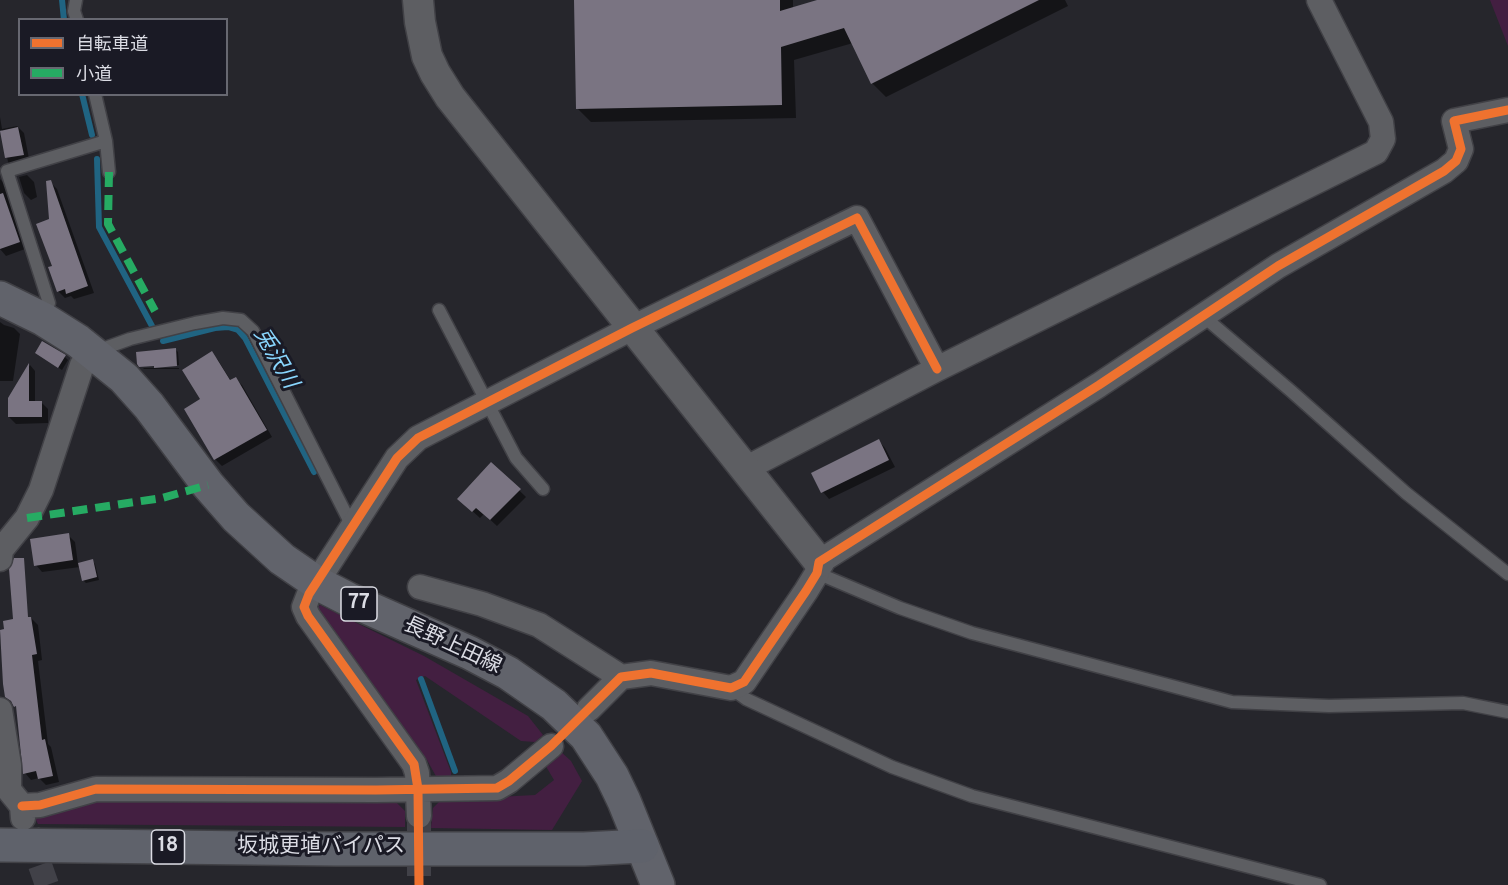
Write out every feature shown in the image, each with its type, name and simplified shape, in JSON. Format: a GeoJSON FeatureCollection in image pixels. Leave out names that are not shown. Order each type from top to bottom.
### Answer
{"type":"FeatureCollection","features":[{"type":"Feature","properties":{"kind":"highway","name":"坂城更埴バイパス"},"geometry":{"type":"LineString","coordinates":[[0,845],[336,849],[584,849],[642,846]]}},
{"type":"Feature","properties":{"kind":"main road","name":"長野上田線"},"geometry":{"type":"LineString","coordinates":[[0,298],[43,319],[93,352],[133,388],[208,485],[236,517],[282,559],[317,583],[373,611],[470,653],[508,673],[554,705],[586,736],[599,754],[624,801],[658,885]]}},
{"type":"Feature","properties":{"kind":"street"},"geometry":{"type":"LineString","coordinates":[[418,0],[427,56],[450,97],[745,469],[818,568]]}},
{"type":"Feature","properties":{"kind":"street"},"geometry":{"type":"LineString","coordinates":[[745,469],[937,369],[1376,152],[1383,139],[1381,122],[1319,0]]}},
{"type":"Feature","properties":{"kind":"street"},"geometry":{"type":"LineString","coordinates":[[589,709],[621,677],[651,673],[731,688],[744,682],[818,568],[1099,386],[1278,266],[1444,171],[1456,161],[1461,148],[1455,121],[1508,110]]}},
{"type":"Feature","properties":{"kind":"street"},"geometry":{"type":"LineString","coordinates":[[419,816],[414,764],[308,616],[305,603],[397,458],[418,438],[632,328],[857,218],[937,369]]}},
{"type":"Feature","properties":{"kind":"street"},"geometry":{"type":"LineString","coordinates":[[0,553],[27,518],[41,490],[82,365],[93,352]]}},
{"type":"Feature","properties":{"kind":"street"},"geometry":{"type":"LineString","coordinates":[[420,587],[482,604],[539,625],[621,677]]}},
{"type":"Feature","properties":{"kind":"street"},"geometry":{"type":"LineString","coordinates":[[0,710],[14,800],[40,805],[96,789],[497,788],[509,781],[551,746]]}},
{"type":"Feature","properties":{"kind":"lane"},"geometry":{"type":"LineString","coordinates":[[76,0],[76,18]]}},
{"type":"Feature","properties":{"kind":"lane"},"geometry":{"type":"LineString","coordinates":[[95,96],[106,141],[109,172]]}},
{"type":"Feature","properties":{"kind":"lane"},"geometry":{"type":"LineString","coordinates":[[43,319],[49,303],[3,171],[106,141]]}},
{"type":"Feature","properties":{"kind":"lane"},"geometry":{"type":"LineString","coordinates":[[439,310],[516,458],[543,489]]}},
{"type":"Feature","properties":{"kind":"lane"},"geometry":{"type":"LineString","coordinates":[[1203,316],[1406,493],[1508,574]]}},
{"type":"Feature","properties":{"kind":"lane"},"geometry":{"type":"LineString","coordinates":[[93,352],[130,339],[195,323],[223,318],[241,320],[253,331],[352,526]]}},
{"type":"Feature","properties":{"kind":"lane"},"geometry":{"type":"LineString","coordinates":[[818,568],[900,608],[972,633],[1232,702],[1329,706],[1463,703],[1508,712]]}},
{"type":"Feature","properties":{"kind":"lane"},"geometry":{"type":"LineString","coordinates":[[731,688],[746,699],[892,767],[972,796],[1320,885]]}},
{"type":"Feature","properties":{"kind":"shaded area"},"geometry":{"type":"Polygon","coordinates":[[[1490,0],[1508,0],[1508,46],[1490,0]]]}},
{"type":"Feature","properties":{"kind":"shaded area"},"geometry":{"type":"Polygon","coordinates":[[[320,605],[424,656],[528,716],[543,735],[535,742],[521,741],[425,676],[416,680],[451,772],[451,779],[437,778],[427,760],[356,667],[317,608],[320,605]]]}},
{"type":"Feature","properties":{"kind":"shaded area"},"geometry":{"type":"Polygon","coordinates":[[[559,750],[571,761],[582,781],[552,830],[431,828],[433,808],[441,800],[535,795],[554,780],[544,763],[559,750]]]}},
{"type":"Feature","properties":{"kind":"shaded area"},"geometry":{"type":"Polygon","coordinates":[[[95,798],[394,800],[405,811],[405,827],[38,824],[35,818],[95,798]]]}},
{"type":"Feature","properties":{"kind":"building"},"geometry":{"type":"Polygon","coordinates":[[[574,0],[780,0],[780,11],[817,0],[1039,0],[871,84],[844,28],[781,47],[782,105],[576,109],[574,0]]]}},
{"type":"Feature","properties":{"kind":"building"},"geometry":{"type":"Polygon","coordinates":[[[18,127],[24,155],[5,158],[0,131],[18,127]]]}},
{"type":"Feature","properties":{"kind":"building"},"geometry":{"type":"Polygon","coordinates":[[[51,180],[88,286],[66,294],[65,289],[57,292],[48,267],[52,266],[36,224],[49,219],[46,181],[51,180]]]}},
{"type":"Feature","properties":{"kind":"building"},"geometry":{"type":"Polygon","coordinates":[[[3,193],[20,242],[0,249],[0,194],[3,193]]]}},
{"type":"Feature","properties":{"kind":"building"},"geometry":{"type":"Polygon","coordinates":[[[42,341],[66,355],[58,368],[35,353],[42,341]]]}},
{"type":"Feature","properties":{"kind":"building"},"geometry":{"type":"Polygon","coordinates":[[[176,348],[177,366],[154,368],[154,366],[139,367],[137,364],[136,352],[176,348]]]}},
{"type":"Feature","properties":{"kind":"building"},"geometry":{"type":"Polygon","coordinates":[[[212,351],[230,380],[236,377],[267,430],[214,460],[184,409],[200,399],[182,370],[212,351]]]}},
{"type":"Feature","properties":{"kind":"building"},"geometry":{"type":"Polygon","coordinates":[[[29,363],[29,401],[42,401],[42,417],[8,417],[8,398],[29,363]]]}},
{"type":"Feature","properties":{"kind":"building"},"geometry":{"type":"Polygon","coordinates":[[[879,439],[889,460],[821,493],[811,473],[879,439]]]}},
{"type":"Feature","properties":{"kind":"building"},"geometry":{"type":"Polygon","coordinates":[[[491,462],[521,489],[490,520],[476,508],[472,512],[457,499],[491,462]]]}},
{"type":"Feature","properties":{"kind":"building"},"geometry":{"type":"Polygon","coordinates":[[[69,533],[73,560],[34,566],[30,539],[69,533]]]}},
{"type":"Feature","properties":{"kind":"building"},"geometry":{"type":"Polygon","coordinates":[[[14,558],[24,558],[28,617],[31,617],[37,654],[32,655],[42,740],[45,739],[53,776],[38,779],[36,771],[23,774],[16,706],[14,707],[5,697],[3,684],[0,630],[4,629],[3,621],[13,619],[9,569],[14,558]]]}},
{"type":"Feature","properties":{"kind":"building"},"geometry":{"type":"Polygon","coordinates":[[[93,559],[97,577],[82,581],[78,563],[93,559]]]}},
{"type":"Feature","properties":{"kind":"waterway","name":"兎沢川"},"geometry":{"type":"LineString","coordinates":[[62,0],[64,18]]}},
{"type":"Feature","properties":{"kind":"waterway","name":"兎沢川"},"geometry":{"type":"LineString","coordinates":[[82,96],[92,135]]}},
{"type":"Feature","properties":{"kind":"waterway","name":"兎沢川"},"geometry":{"type":"LineString","coordinates":[[97,159],[99,227],[152,326]]}},
{"type":"Feature","properties":{"kind":"waterway","name":"兎沢川"},"geometry":{"type":"LineString","coordinates":[[163,341],[215,328],[228,327],[238,330],[245,338],[314,472]]}},
{"type":"Feature","properties":{"kind":"waterway","name":"兎沢川"},"geometry":{"type":"LineString","coordinates":[[421,679],[455,771]]}},
{"type":"Feature","properties":{"kind":"tunnel"},"geometry":{"type":"LineString","coordinates":[[419,816],[419,885]]}},
{"type":"Feature","properties":{"kind":"tunnel"},"geometry":{"type":"LineString","coordinates":[[28,831],[47,885]]}},
{"type":"Feature","properties":{"kind":"marked path"},"geometry":{"type":"LineString","coordinates":[[109,172],[108,224],[155,311]]}},
{"type":"Feature","properties":{"kind":"marked path"},"geometry":{"type":"LineString","coordinates":[[27,518],[162,498],[208,485]]}},
{"type":"Feature","properties":{"kind":"cycle path"},"geometry":{"type":"LineString","coordinates":[[22,806],[40,805],[96,789],[497,788],[509,781],[551,746],[621,677],[651,673],[731,688],[744,682],[806,591],[817,573],[819,562],[1099,385],[1278,266],[1444,171],[1456,161],[1461,149],[1454,121],[1508,110]]}},
{"type":"Feature","properties":{"kind":"cycle path"},"geometry":{"type":"LineString","coordinates":[[419,885],[418,789],[414,764],[308,616],[304,607],[309,594],[397,458],[418,438],[632,328],[857,218],[937,369]]}}]}
